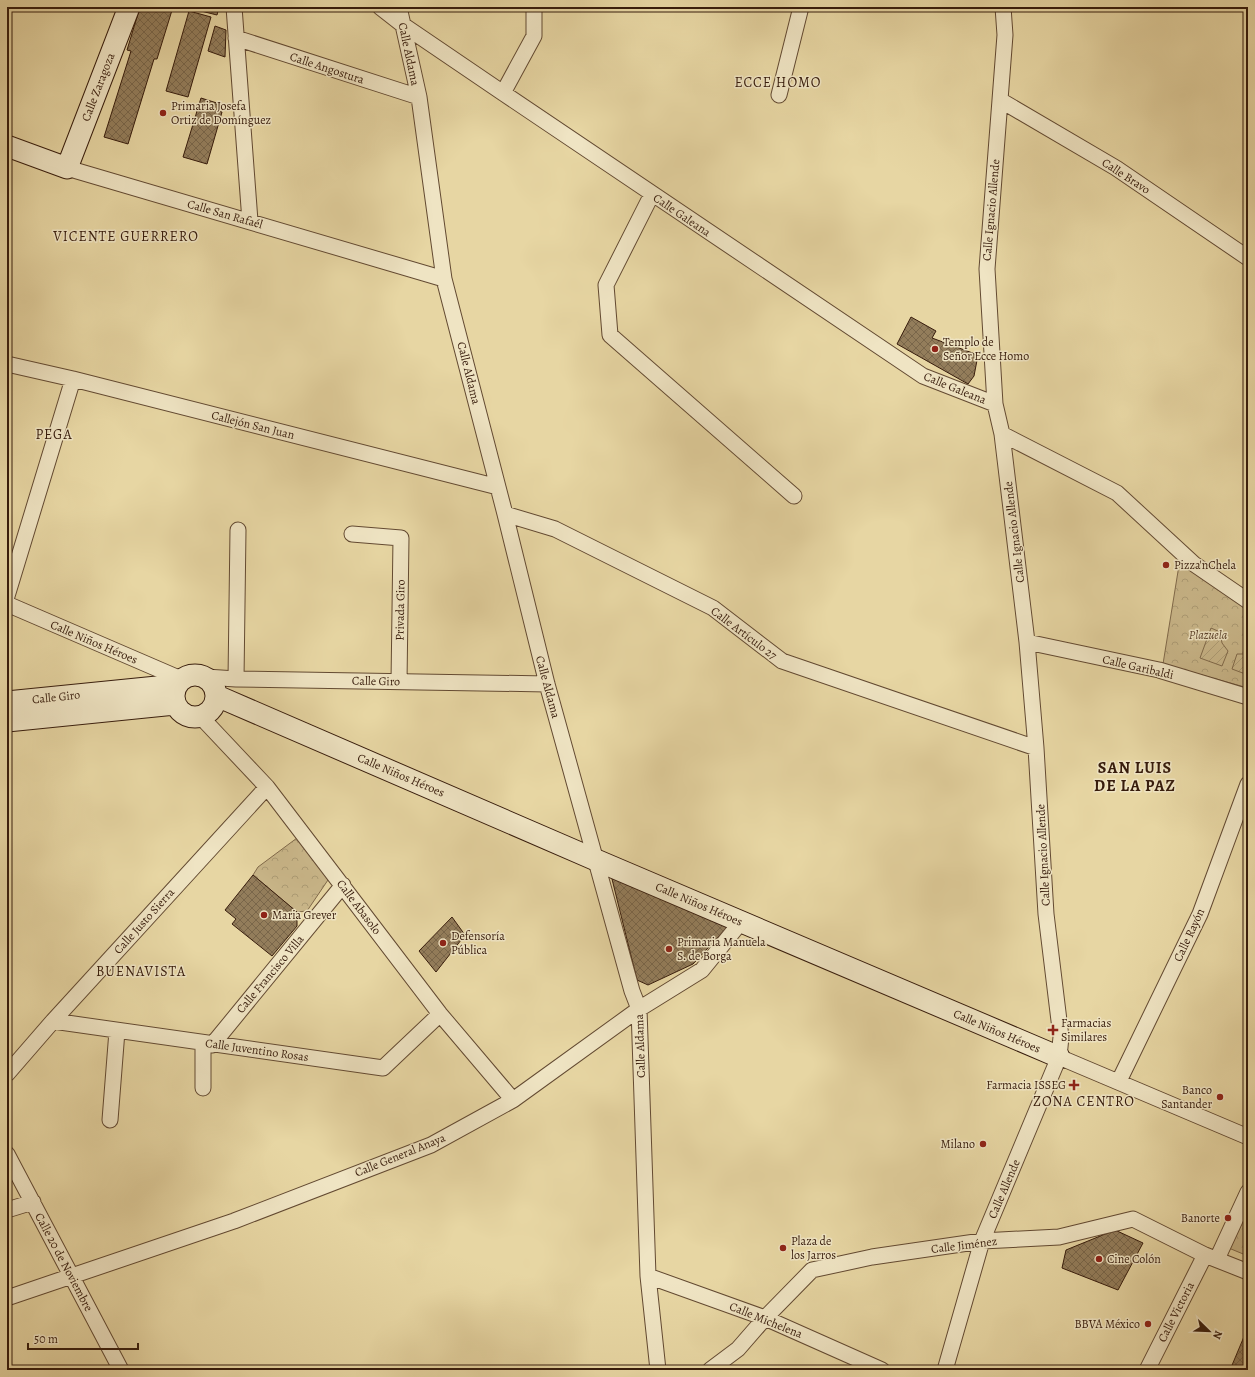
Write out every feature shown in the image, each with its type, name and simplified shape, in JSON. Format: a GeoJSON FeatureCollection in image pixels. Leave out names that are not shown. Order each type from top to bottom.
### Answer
{"type":"FeatureCollection","features":[{"type":"Feature","properties":{"kind":"street","name":"Calle Zaragoza"},"geometry":{"type":"LineString","coordinates":[[67,168],[129,7]]}},
{"type":"Feature","properties":{"kind":"street"},"geometry":{"type":"LineString","coordinates":[[234,7],[250,221]]}},
{"type":"Feature","properties":{"kind":"street","name":"Calle Galeana"},"geometry":{"type":"LineString","coordinates":[[380,7],[403,25],[922,376],[994,404]]}},
{"type":"Feature","properties":{"kind":"street","name":"Calle Aldama"},"geometry":{"type":"LineString","coordinates":[[399,7],[419,97],[444,279],[547,684],[632,991],[639,1009],[648,1276],[658,1370]]}},
{"type":"Feature","properties":{"kind":"street"},"geometry":{"type":"LineString","coordinates":[[503,93],[534,36],[534,7]]}},
{"type":"Feature","properties":{"kind":"street"},"geometry":{"type":"LineString","coordinates":[[778,95],[801,7]]}},
{"type":"Feature","properties":{"kind":"street","name":"Calle Ignacio Allende"},"geometry":{"type":"LineString","coordinates":[[1003,7],[1005,35],[987,269],[994,404],[1002,434],[1027,642],[1036,748],[1046,914],[1061,1037],[1059,1057]]}},
{"type":"Feature","properties":{"kind":"street","name":"Calle Angostura"},"geometry":{"type":"LineString","coordinates":[[236,38],[419,97]]}},
{"type":"Feature","properties":{"kind":"street","name":"Calle Bravo"},"geometry":{"type":"LineString","coordinates":[[1000,100],[1116,168],[1248,258]]}},
{"type":"Feature","properties":{"kind":"street","name":"Calle San Rafaél"},"geometry":{"type":"LineString","coordinates":[[7,146],[67,168],[444,279]]}},
{"type":"Feature","properties":{"kind":"street"},"geometry":{"type":"LineString","coordinates":[[652,194],[606,285],[610,335],[794,496]]}},
{"type":"Feature","properties":{"kind":"street","name":"Callejón San Juan"},"geometry":{"type":"LineString","coordinates":[[7,364],[73,379],[498,487]]}},
{"type":"Feature","properties":{"kind":"street"},"geometry":{"type":"LineString","coordinates":[[7,596],[73,379]]}},
{"type":"Feature","properties":{"kind":"street"},"geometry":{"type":"LineString","coordinates":[[1002,434],[1117,493],[1194,564],[1248,601]]}},
{"type":"Feature","properties":{"kind":"street","name":"Calle Artículo 27"},"geometry":{"type":"LineString","coordinates":[[505,514],[555,530],[713,608],[782,661],[1036,748]]}},
{"type":"Feature","properties":{"kind":"street"},"geometry":{"type":"LineString","coordinates":[[236,679],[238,530]]}},
{"type":"Feature","properties":{"kind":"street","name":"Privada Giro"},"geometry":{"type":"LineString","coordinates":[[352,534],[401,538],[399,682]]}},
{"type":"Feature","properties":{"kind":"street","name":"Calle Niños Héroes"},"geometry":{"type":"LineString","coordinates":[[7,604],[178,689]]}},
{"type":"Feature","properties":{"kind":"street","name":"Calle Garibaldi"},"geometry":{"type":"LineString","coordinates":[[1027,642],[1159,670],[1248,697]]}},
{"type":"Feature","properties":{"kind":"street"},"geometry":{"type":"LineString","coordinates":[[193,674],[206,677],[216,688],[216,703],[207,714],[201,717],[188,717],[178,709],[178,689],[193,674]]}},
{"type":"Feature","properties":{"kind":"street","name":"Calle Giro"},"geometry":{"type":"LineString","coordinates":[[206,677],[236,679],[547,684]]}},
{"type":"Feature","properties":{"kind":"street","name":"Calle Giro"},"geometry":{"type":"LineString","coordinates":[[7,702],[178,689]]}},
{"type":"Feature","properties":{"kind":"street","name":"Calle Giro"},"geometry":{"type":"LineString","coordinates":[[7,721],[178,689]]}},
{"type":"Feature","properties":{"kind":"street","name":"Calle Niños Héroes"},"geometry":{"type":"LineString","coordinates":[[217,696],[596,860],[1248,1137]]}},
{"type":"Feature","properties":{"kind":"street","name":"Calle Abasolo"},"geometry":{"type":"LineString","coordinates":[[201,717],[267,787],[440,1014],[514,1100]]}},
{"type":"Feature","properties":{"kind":"street","name":"Calle Rayón"},"geometry":{"type":"LineString","coordinates":[[1119,1081],[1200,914],[1248,784]]}},
{"type":"Feature","properties":{"kind":"street","name":"Calle Justo Sierra"},"geometry":{"type":"LineString","coordinates":[[7,1074],[53,1021],[267,787]]}},
{"type":"Feature","properties":{"kind":"street","name":"Calle Francisco Villa"},"geometry":{"type":"LineString","coordinates":[[207,1044],[343,886]]}},
{"type":"Feature","properties":{"kind":"street","name":"Calle General Anaya"},"geometry":{"type":"LineString","coordinates":[[7,1298],[234,1221],[431,1145],[514,1100],[639,1009],[702,970],[741,922]]}},
{"type":"Feature","properties":{"kind":"street","name":"Calle Juventino Rosas"},"geometry":{"type":"LineString","coordinates":[[53,1021],[383,1068],[440,1014]]}},
{"type":"Feature","properties":{"kind":"street"},"geometry":{"type":"LineString","coordinates":[[110,1120],[117,1031]]}},
{"type":"Feature","properties":{"kind":"street"},"geometry":{"type":"LineString","coordinates":[[203,1088],[207,1044]]}},
{"type":"Feature","properties":{"kind":"street","name":"Calle Allende"},"geometry":{"type":"LineString","coordinates":[[945,1370],[982,1241],[1059,1057]]}},
{"type":"Feature","properties":{"kind":"street","name":"Calle 20 de Noviembre"},"geometry":{"type":"LineString","coordinates":[[7,1154],[121,1370]]}},
{"type":"Feature","properties":{"kind":"street","name":"Calle Victoria"},"geometry":{"type":"LineString","coordinates":[[1147,1370],[1248,1192]]}},
{"type":"Feature","properties":{"kind":"street"},"geometry":{"type":"LineString","coordinates":[[7,1210],[32,1202]]}},
{"type":"Feature","properties":{"kind":"street","name":"Calle Jiménez"},"geometry":{"type":"LineString","coordinates":[[710,1370],[738,1349],[765,1318],[812,1270],[872,1257],[982,1241],[1059,1237],[1133,1219],[1211,1257],[1248,1272]]}},
{"type":"Feature","properties":{"kind":"street","name":"Calle Michelena"},"geometry":{"type":"LineString","coordinates":[[648,1276],[765,1318],[882,1370]]}},
{"type":"Feature","properties":{"kind":"green space","name":"Plazuela"},"geometry":{"type":"Polygon","coordinates":[[[1180,559],[1248,605],[1248,688],[1163,664],[1180,559]]]}},
{"type":"Feature","properties":{"kind":"green space"},"geometry":{"type":"Polygon","coordinates":[[[1211,628],[1220,632],[1222,643],[1228,651],[1222,666],[1200,658],[1211,628]]]}},
{"type":"Feature","properties":{"kind":"green space"},"geometry":{"type":"Polygon","coordinates":[[[1237,654],[1248,654],[1248,675],[1232,669],[1237,654]]]}},
{"type":"Feature","properties":{"kind":"green space"},"geometry":{"type":"Polygon","coordinates":[[[297,838],[330,877],[307,911],[297,912],[253,875],[258,867],[297,838]]]}},
{"type":"Feature","properties":{"kind":"green space"},"geometry":{"type":"Polygon","coordinates":[[[1248,1181],[1248,1256],[1219,1244],[1248,1181]]]}},
{"type":"Feature","properties":{"kind":"building","name":"Primaria Josefa Ortiz de Domínguez"},"geometry":{"type":"Polygon","coordinates":[[[140,7],[173,7],[157,59],[154,59],[128,144],[104,137],[131,51],[127,50],[140,7]]]}},
{"type":"Feature","properties":{"kind":"building"},"geometry":{"type":"Polygon","coordinates":[[[202,7],[219,7],[217,15],[201,11],[202,7]]]}},
{"type":"Feature","properties":{"kind":"building","name":"Primaria Josefa Ortiz de Domínguez"},"geometry":{"type":"Polygon","coordinates":[[[189,11],[211,17],[188,97],[166,91],[189,11]]]}},
{"type":"Feature","properties":{"kind":"building"},"geometry":{"type":"Polygon","coordinates":[[[215,26],[226,30],[225,57],[208,51],[215,26]]]}},
{"type":"Feature","properties":{"kind":"building","name":"Primaria Josefa Ortiz de Domínguez"},"geometry":{"type":"Polygon","coordinates":[[[201,98],[220,104],[218,111],[222,112],[207,164],[183,157],[201,98]]]}},
{"type":"Feature","properties":{"kind":"building","name":"Templo de Señor Ecce Homo"},"geometry":{"type":"Polygon","coordinates":[[[911,317],[936,331],[932,338],[978,355],[974,376],[968,384],[897,344],[911,317]]]}},
{"type":"Feature","properties":{"kind":"building"},"geometry":{"type":"Polygon","coordinates":[[[619,873],[732,922],[693,964],[648,985],[637,980],[612,879],[619,873]]]}},
{"type":"Feature","properties":{"kind":"building","name":"Maria Grever"},"geometry":{"type":"Polygon","coordinates":[[[253,875],[297,912],[297,926],[272,956],[232,924],[236,919],[225,910],[253,875]]]}},
{"type":"Feature","properties":{"kind":"building","name":"Defensoría Pública"},"geometry":{"type":"Polygon","coordinates":[[[452,917],[465,935],[436,972],[419,951],[452,917]]]}},
{"type":"Feature","properties":{"kind":"building","name":"Cine Colón"},"geometry":{"type":"Polygon","coordinates":[[[1115,1230],[1143,1243],[1118,1290],[1062,1268],[1066,1250],[1115,1230]]]}},
{"type":"Feature","properties":{"kind":"building"},"geometry":{"type":"Polygon","coordinates":[[[1248,1327],[1248,1370],[1230,1370],[1248,1327]]]}},
{"type":"Feature","properties":{"kind":"place","name":"Primaria Josefa Ortiz de Domínguez"},"geometry":{"type":"Point","coordinates":[163,113]}},
{"type":"Feature","properties":{"kind":"place","name":"Templo de Señor Ecce Homo"},"geometry":{"type":"Point","coordinates":[935,349]}},
{"type":"Feature","properties":{"kind":"place","name":"Pizza'nChela"},"geometry":{"type":"Point","coordinates":[1166,565]}},
{"type":"Feature","properties":{"kind":"place","name":"Maria Grever"},"geometry":{"type":"Point","coordinates":[264,915]}},
{"type":"Feature","properties":{"kind":"place","name":"Defensoría Pública"},"geometry":{"type":"Point","coordinates":[443,943]}},
{"type":"Feature","properties":{"kind":"place","name":"Primaria Manuela S. de Borga"},"geometry":{"type":"Point","coordinates":[669,949]}},
{"type":"Feature","properties":{"kind":"place","name":"Farmacias Similares"},"geometry":{"type":"Point","coordinates":[1053,1030]}},
{"type":"Feature","properties":{"kind":"place","name":"Farmacia ISSEG"},"geometry":{"type":"Point","coordinates":[1074,1085]}},
{"type":"Feature","properties":{"kind":"place","name":"Banco Santander"},"geometry":{"type":"Point","coordinates":[1220,1097]}},
{"type":"Feature","properties":{"kind":"place","name":"Milano"},"geometry":{"type":"Point","coordinates":[983,1144]}},
{"type":"Feature","properties":{"kind":"place","name":"Banorte"},"geometry":{"type":"Point","coordinates":[1228,1218]}},
{"type":"Feature","properties":{"kind":"place","name":"Plaza de los Jarros"},"geometry":{"type":"Point","coordinates":[783,1248]}},
{"type":"Feature","properties":{"kind":"place","name":"Cine Colón"},"geometry":{"type":"Point","coordinates":[1099,1259]}},
{"type":"Feature","properties":{"kind":"place","name":"BBVA México"},"geometry":{"type":"Point","coordinates":[1148,1324]}},
{"type":"Feature","properties":{"kind":"district","name":"ECCE HOMO"},"geometry":{"type":"Point","coordinates":[778,82]}},
{"type":"Feature","properties":{"kind":"district","name":"VICENTE GUERRERO"},"geometry":{"type":"Point","coordinates":[126,236]}},
{"type":"Feature","properties":{"kind":"district","name":"PEGA"},"geometry":{"type":"Point","coordinates":[54,434]}},
{"type":"Feature","properties":{"kind":"district","name":"SAN LUIS DE LA PAZ"},"geometry":{"type":"Point","coordinates":[1135,776]}},
{"type":"Feature","properties":{"kind":"district","name":"BUENAVISTA"},"geometry":{"type":"Point","coordinates":[141,971]}},
{"type":"Feature","properties":{"kind":"district","name":"ZONA CENTRO"},"geometry":{"type":"Point","coordinates":[1084,1101]}}]}
